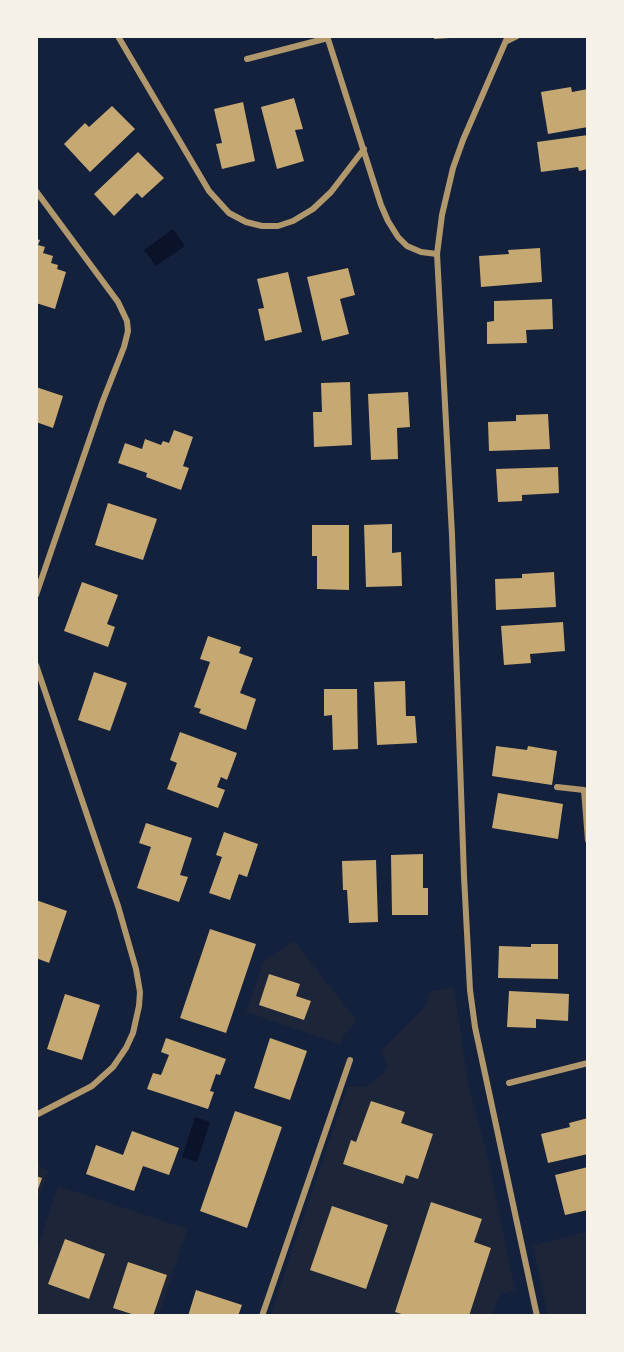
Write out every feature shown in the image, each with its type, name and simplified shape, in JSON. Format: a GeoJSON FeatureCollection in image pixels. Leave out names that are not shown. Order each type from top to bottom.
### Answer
{"type":"FeatureCollection","features":[{"type":"Feature","properties":{"kind":"street"},"geometry":{"type":"LineString","coordinates":[[517,36],[508,38],[463,140],[453,168],[442,215],[437,254],[452,535],[470,990],[475,1027],[537,1316]]}},
{"type":"Feature","properties":{"kind":"street"},"geometry":{"type":"LineString","coordinates":[[247,60],[327,37],[381,205],[395,233],[414,250],[437,254]]}},
{"type":"Feature","properties":{"kind":"street"},"geometry":{"type":"LineString","coordinates":[[119,38],[213,197],[229,213],[246,222],[262,226],[278,226],[293,221],[313,209],[331,192],[364,149]]}},
{"type":"Feature","properties":{"kind":"street"},"geometry":{"type":"LineString","coordinates":[[36,191],[118,302],[127,321],[128,332],[36,596]]}},
{"type":"Feature","properties":{"kind":"street"},"geometry":{"type":"LineString","coordinates":[[36,665],[118,906],[136,969],[140,992],[140,1006],[133,1033],[113,1067],[92,1086],[36,1115]]}},
{"type":"Feature","properties":{"kind":"street"},"geometry":{"type":"LineString","coordinates":[[557,787],[584,790],[588,840]]}},
{"type":"Feature","properties":{"kind":"street"},"geometry":{"type":"LineString","coordinates":[[262,1316],[350,1060]]}},
{"type":"Feature","properties":{"kind":"street"},"geometry":{"type":"LineString","coordinates":[[509,1083],[588,1063]]}},
{"type":"Feature","properties":{"kind":"shaded area"},"geometry":{"type":"Polygon","coordinates":[[[173,229],[185,246],[156,266],[144,250],[173,229]]]}},
{"type":"Feature","properties":{"kind":"shaded area"},"geometry":{"type":"Polygon","coordinates":[[[294,941],[357,1021],[344,1035],[340,1044],[246,1012],[264,961],[294,941]]]}},
{"type":"Feature","properties":{"kind":"shaded area"},"geometry":{"type":"Polygon","coordinates":[[[454,987],[468,1083],[488,1159],[515,1290],[500,1294],[492,1316],[270,1316],[348,1086],[366,1087],[383,1074],[387,1065],[381,1051],[424,1008],[431,991],[454,987]]]}},
{"type":"Feature","properties":{"kind":"shaded area"},"geometry":{"type":"Polygon","coordinates":[[[195,1117],[210,1122],[197,1162],[182,1157],[195,1117]]]}},
{"type":"Feature","properties":{"kind":"shaded area"},"geometry":{"type":"Polygon","coordinates":[[[36,1157],[41,1167],[48,1171],[36,1206],[36,1157]]]}},
{"type":"Feature","properties":{"kind":"shaded area"},"geometry":{"type":"Polygon","coordinates":[[[58,1186],[187,1229],[159,1316],[36,1316],[36,1253],[58,1186]]]}},
{"type":"Feature","properties":{"kind":"shaded area"},"geometry":{"type":"Polygon","coordinates":[[[588,1231],[588,1316],[548,1316],[533,1246],[588,1231]]]}},
{"type":"Feature","properties":{"kind":"building"},"geometry":{"type":"Polygon","coordinates":[[[434,36],[450,36],[450,38],[434,39],[434,36]]]}},
{"type":"Feature","properties":{"kind":"building"},"geometry":{"type":"Polygon","coordinates":[[[571,87],[572,92],[588,89],[588,127],[548,134],[541,92],[571,87]]]}},
{"type":"Feature","properties":{"kind":"building"},"geometry":{"type":"Polygon","coordinates":[[[294,98],[303,129],[295,130],[304,161],[277,169],[261,107],[294,98]]]}},
{"type":"Feature","properties":{"kind":"building"},"geometry":{"type":"Polygon","coordinates":[[[243,102],[255,161],[222,169],[216,144],[222,143],[214,109],[243,102]]]}},
{"type":"Feature","properties":{"kind":"building"},"geometry":{"type":"Polygon","coordinates":[[[112,106],[135,129],[90,172],[64,144],[85,123],[89,127],[112,106]]]}},
{"type":"Feature","properties":{"kind":"building"},"geometry":{"type":"Polygon","coordinates":[[[588,135],[588,169],[579,171],[578,167],[541,172],[537,142],[588,135]]]}},
{"type":"Feature","properties":{"kind":"building"},"geometry":{"type":"Polygon","coordinates":[[[138,152],[164,178],[142,198],[137,193],[114,216],[94,194],[138,152]]]}},
{"type":"Feature","properties":{"kind":"building"},"geometry":{"type":"Polygon","coordinates":[[[36,239],[40,240],[38,245],[45,247],[43,253],[53,256],[51,263],[58,265],[57,269],[66,272],[55,309],[36,303],[36,239]]]}},
{"type":"Feature","properties":{"kind":"building"},"geometry":{"type":"Polygon","coordinates":[[[540,248],[542,282],[481,287],[479,256],[509,254],[508,250],[540,248]]]}},
{"type":"Feature","properties":{"kind":"building"},"geometry":{"type":"Polygon","coordinates":[[[348,268],[355,295],[340,299],[349,334],[322,341],[307,277],[348,268]]]}},
{"type":"Feature","properties":{"kind":"building"},"geometry":{"type":"Polygon","coordinates":[[[288,272],[302,332],[265,341],[258,309],[264,308],[257,279],[288,272]]]}},
{"type":"Feature","properties":{"kind":"building"},"geometry":{"type":"Polygon","coordinates":[[[552,299],[553,329],[526,330],[527,343],[487,344],[487,322],[494,321],[494,301],[552,299]]]}},
{"type":"Feature","properties":{"kind":"building"},"geometry":{"type":"Polygon","coordinates":[[[350,382],[352,445],[314,447],[313,412],[322,412],[321,383],[350,382]]]}},
{"type":"Feature","properties":{"kind":"building"},"geometry":{"type":"Polygon","coordinates":[[[36,387],[63,396],[53,428],[36,422],[36,387]]]}},
{"type":"Feature","properties":{"kind":"building"},"geometry":{"type":"Polygon","coordinates":[[[408,392],[410,427],[397,428],[398,459],[371,460],[368,394],[408,392]]]}},
{"type":"Feature","properties":{"kind":"building"},"geometry":{"type":"Polygon","coordinates":[[[548,414],[550,449],[489,451],[488,422],[516,421],[516,415],[548,414]]]}},
{"type":"Feature","properties":{"kind":"building"},"geometry":{"type":"Polygon","coordinates":[[[174,430],[193,437],[183,466],[189,468],[181,490],[146,477],[147,473],[118,463],[125,443],[142,449],[145,439],[161,445],[163,441],[169,443],[174,430]]]}},
{"type":"Feature","properties":{"kind":"building"},"geometry":{"type":"Polygon","coordinates":[[[558,467],[559,493],[522,495],[522,501],[498,502],[496,469],[558,467]]]}},
{"type":"Feature","properties":{"kind":"building"},"geometry":{"type":"Polygon","coordinates":[[[108,503],[157,519],[143,560],[95,545],[108,503]]]}},
{"type":"Feature","properties":{"kind":"building"},"geometry":{"type":"Polygon","coordinates":[[[392,524],[392,553],[401,552],[402,586],[366,587],[364,525],[392,524]]]}},
{"type":"Feature","properties":{"kind":"building"},"geometry":{"type":"Polygon","coordinates":[[[312,525],[349,525],[349,590],[317,589],[317,556],[312,556],[312,525]]]}},
{"type":"Feature","properties":{"kind":"building"},"geometry":{"type":"Polygon","coordinates":[[[554,572],[556,607],[496,610],[495,579],[522,578],[522,574],[554,572]]]}},
{"type":"Feature","properties":{"kind":"building"},"geometry":{"type":"Polygon","coordinates":[[[82,582],[118,595],[107,624],[115,627],[108,647],[64,631],[82,582]]]}},
{"type":"Feature","properties":{"kind":"building"},"geometry":{"type":"Polygon","coordinates":[[[563,622],[565,651],[530,654],[531,663],[504,665],[501,626],[563,622]]]}},
{"type":"Feature","properties":{"kind":"building"},"geometry":{"type":"Polygon","coordinates":[[[208,636],[241,647],[239,653],[253,658],[240,693],[256,699],[246,730],[199,713],[201,709],[194,707],[210,662],[200,659],[208,636]]]}},
{"type":"Feature","properties":{"kind":"building"},"geometry":{"type":"Polygon","coordinates":[[[94,672],[127,683],[110,731],[78,720],[94,672]]]}},
{"type":"Feature","properties":{"kind":"building"},"geometry":{"type":"Polygon","coordinates":[[[405,681],[406,716],[415,716],[417,743],[377,745],[374,682],[405,681]]]}},
{"type":"Feature","properties":{"kind":"building"},"geometry":{"type":"Polygon","coordinates":[[[324,689],[357,689],[358,749],[333,750],[332,715],[324,716],[324,689]]]}},
{"type":"Feature","properties":{"kind":"building"},"geometry":{"type":"Polygon","coordinates":[[[180,732],[237,753],[227,780],[221,777],[217,787],[225,790],[218,808],[167,789],[177,763],[170,760],[180,732]]]}},
{"type":"Feature","properties":{"kind":"building"},"geometry":{"type":"Polygon","coordinates":[[[496,746],[527,750],[528,746],[557,751],[552,785],[492,776],[496,746]]]}},
{"type":"Feature","properties":{"kind":"building"},"geometry":{"type":"Polygon","coordinates":[[[498,793],[563,804],[558,839],[492,828],[498,793]]]}},
{"type":"Feature","properties":{"kind":"building"},"geometry":{"type":"Polygon","coordinates":[[[146,823],[192,838],[180,875],[188,877],[179,902],[137,888],[151,847],[139,843],[146,823]]]}},
{"type":"Feature","properties":{"kind":"building"},"geometry":{"type":"Polygon","coordinates":[[[224,832],[258,844],[247,877],[239,874],[230,900],[209,893],[222,857],[216,855],[224,832]]]}},
{"type":"Feature","properties":{"kind":"building"},"geometry":{"type":"Polygon","coordinates":[[[423,854],[423,888],[428,888],[428,915],[392,915],[391,855],[423,854]]]}},
{"type":"Feature","properties":{"kind":"building"},"geometry":{"type":"Polygon","coordinates":[[[376,860],[378,922],[349,923],[347,890],[343,890],[342,861],[376,860]]]}},
{"type":"Feature","properties":{"kind":"building"},"geometry":{"type":"Polygon","coordinates":[[[36,900],[67,911],[49,963],[36,958],[36,900]]]}},
{"type":"Feature","properties":{"kind":"building"},"geometry":{"type":"Polygon","coordinates":[[[210,929],[256,944],[226,1033],[180,1018],[210,929]]]}},
{"type":"Feature","properties":{"kind":"building"},"geometry":{"type":"Polygon","coordinates":[[[531,944],[558,944],[558,979],[498,978],[499,946],[531,947],[531,944]]]}},
{"type":"Feature","properties":{"kind":"building"},"geometry":{"type":"Polygon","coordinates":[[[269,974],[300,984],[296,996],[311,1001],[304,1020],[259,1005],[269,974]]]}},
{"type":"Feature","properties":{"kind":"building"},"geometry":{"type":"Polygon","coordinates":[[[509,991],[569,994],[568,1021],[536,1019],[536,1028],[507,1027],[509,991]]]}},
{"type":"Feature","properties":{"kind":"building"},"geometry":{"type":"Polygon","coordinates":[[[65,994],[100,1005],[82,1060],[47,1049],[65,994]]]}},
{"type":"Feature","properties":{"kind":"building"},"geometry":{"type":"Polygon","coordinates":[[[166,1038],[226,1059],[220,1075],[216,1074],[210,1091],[214,1092],[208,1109],[147,1089],[153,1073],[161,1075],[169,1055],[161,1052],[166,1038]]]}},
{"type":"Feature","properties":{"kind":"building"},"geometry":{"type":"Polygon","coordinates":[[[270,1038],[307,1051],[290,1100],[254,1088],[270,1038]]]}},
{"type":"Feature","properties":{"kind":"building"},"geometry":{"type":"Polygon","coordinates":[[[371,1101],[405,1112],[401,1123],[433,1134],[418,1179],[406,1175],[403,1184],[343,1164],[351,1140],[356,1142],[371,1101]]]}},
{"type":"Feature","properties":{"kind":"building"},"geometry":{"type":"Polygon","coordinates":[[[235,1111],[282,1127],[247,1228],[200,1211],[235,1111]]]}},
{"type":"Feature","properties":{"kind":"building"},"geometry":{"type":"Polygon","coordinates":[[[588,1118],[588,1154],[548,1163],[541,1134],[570,1127],[569,1123],[588,1118]]]}},
{"type":"Feature","properties":{"kind":"building"},"geometry":{"type":"Polygon","coordinates":[[[132,1131],[179,1148],[169,1175],[143,1166],[134,1191],[86,1174],[96,1145],[123,1155],[132,1131]]]}},
{"type":"Feature","properties":{"kind":"building"},"geometry":{"type":"Polygon","coordinates":[[[588,1167],[588,1210],[565,1215],[555,1175],[588,1167]]]}},
{"type":"Feature","properties":{"kind":"building"},"geometry":{"type":"Polygon","coordinates":[[[36,1176],[42,1178],[36,1195],[36,1176]]]}},
{"type":"Feature","properties":{"kind":"building"},"geometry":{"type":"Polygon","coordinates":[[[431,1202],[482,1219],[474,1242],[491,1248],[469,1316],[408,1316],[395,1312],[431,1202]]]}},
{"type":"Feature","properties":{"kind":"building"},"geometry":{"type":"Polygon","coordinates":[[[332,1206],[388,1225],[366,1289],[310,1270],[332,1206]]]}},
{"type":"Feature","properties":{"kind":"building"},"geometry":{"type":"Polygon","coordinates":[[[65,1239],[105,1254],[89,1299],[48,1284],[65,1239]]]}},
{"type":"Feature","properties":{"kind":"building"},"geometry":{"type":"Polygon","coordinates":[[[128,1262],[167,1275],[153,1316],[138,1316],[113,1308],[128,1262]]]}},
{"type":"Feature","properties":{"kind":"building"},"geometry":{"type":"Polygon","coordinates":[[[196,1290],[242,1305],[238,1316],[188,1316],[196,1290]]]}}]}
